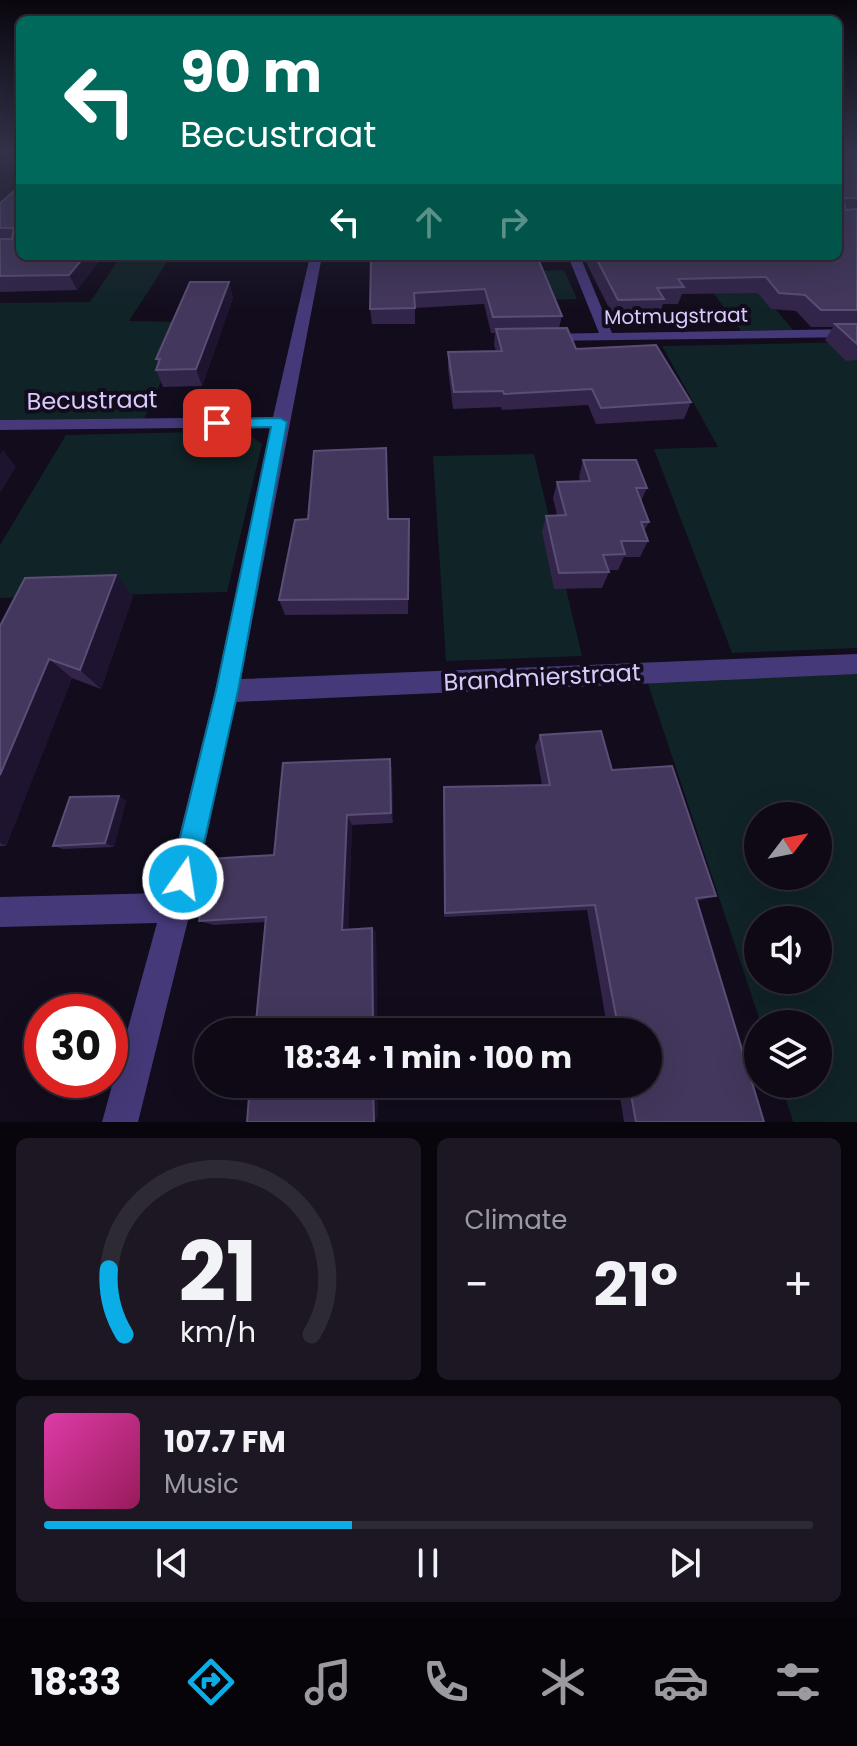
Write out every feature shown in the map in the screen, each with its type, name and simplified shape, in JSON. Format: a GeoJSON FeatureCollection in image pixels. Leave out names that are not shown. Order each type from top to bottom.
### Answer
{"type":"FeatureCollection","features":[{"type":"Feature","properties":{"kind":"street"},"geometry":{"type":"LineString","coordinates":[[120,1122],[176,908],[227,691],[315,260]]}},
{"type":"Feature","properties":{"kind":"street"},"geometry":{"type":"LineString","coordinates":[[576,260],[607,337]]}},
{"type":"Feature","properties":{"kind":"street","name":"Motmugstraat"},"geometry":{"type":"LineString","coordinates":[[527,339],[857,333]]}},
{"type":"Feature","properties":{"kind":"street","name":"Becustraat"},"geometry":{"type":"LineString","coordinates":[[0,425],[280,422]]}},
{"type":"Feature","properties":{"kind":"street","name":"Brandmierstraat"},"geometry":{"type":"LineString","coordinates":[[227,691],[857,664]]}},
{"type":"Feature","properties":{"kind":"street"},"geometry":{"type":"LineString","coordinates":[[0,912],[176,908]]}},
{"type":"Feature","properties":{"kind":"green space"},"geometry":{"type":"Polygon","coordinates":[[[118,260],[168,260],[129,321],[188,322],[144,419],[0,420],[0,303],[90,302],[118,260]]]}},
{"type":"Feature","properties":{"kind":"green space"},"geometry":{"type":"Polygon","coordinates":[[[742,269],[793,330],[741,331],[697,270],[742,269]]]}},
{"type":"Feature","properties":{"kind":"green space"},"geometry":{"type":"Polygon","coordinates":[[[564,270],[577,299],[454,302],[449,273],[564,270]]]}},
{"type":"Feature","properties":{"kind":"green space"},"geometry":{"type":"Polygon","coordinates":[[[857,342],[857,648],[732,653],[654,449],[718,447],[662,346],[857,342]]]}},
{"type":"Feature","properties":{"kind":"green space"},"geometry":{"type":"Polygon","coordinates":[[[237,431],[250,435],[262,444],[227,592],[0,598],[0,545],[66,435],[237,431]]]}},
{"type":"Feature","properties":{"kind":"green space"},"geometry":{"type":"Polygon","coordinates":[[[534,454],[582,656],[446,661],[433,456],[534,454]]]}},
{"type":"Feature","properties":{"kind":"green space"},"geometry":{"type":"Polygon","coordinates":[[[857,671],[857,1122],[793,1122],[785,1098],[832,1098],[832,1010],[756,1010],[751,994],[832,994],[832,906],[744,906],[744,973],[647,681],[857,671]]]}},
{"type":"Feature","properties":{"kind":"building"},"geometry":{"type":"Polygon","coordinates":[[[0,205],[16,205],[16,260],[82,260],[69,275],[0,276],[0,239],[12,239],[14,228],[0,228],[0,205]]]}},
{"type":"Feature","properties":{"kind":"building"},"geometry":{"type":"Polygon","coordinates":[[[842,205],[846,210],[857,209],[857,310],[821,310],[805,295],[779,293],[766,277],[678,279],[684,287],[657,288],[664,299],[618,300],[597,260],[842,260],[842,205]]]}},
{"type":"Feature","properties":{"kind":"building"},"geometry":{"type":"Polygon","coordinates":[[[371,260],[539,260],[562,316],[493,317],[485,289],[414,293],[415,308],[370,309],[371,260]]]}},
{"type":"Feature","properties":{"kind":"building"},"geometry":{"type":"Polygon","coordinates":[[[190,282],[229,282],[196,369],[156,370],[160,359],[156,359],[190,282]]]}},
{"type":"Feature","properties":{"kind":"building"},"geometry":{"type":"Polygon","coordinates":[[[835,324],[857,324],[857,344],[835,324]]]}},
{"type":"Feature","properties":{"kind":"building"},"geometry":{"type":"Polygon","coordinates":[[[567,328],[576,349],[656,345],[691,402],[601,408],[592,389],[504,394],[503,391],[454,392],[448,352],[502,351],[496,329],[567,328]]]}},
{"type":"Feature","properties":{"kind":"building"},"geometry":{"type":"Polygon","coordinates":[[[386,448],[388,519],[409,519],[408,599],[279,600],[295,520],[308,519],[314,451],[386,448]]]}},
{"type":"Feature","properties":{"kind":"building"},"geometry":{"type":"Polygon","coordinates":[[[583,460],[636,460],[647,488],[636,488],[649,522],[641,522],[648,541],[621,541],[625,554],[603,555],[609,572],[559,573],[546,516],[566,515],[557,482],[590,481],[583,460]]]}},
{"type":"Feature","properties":{"kind":"building"},"geometry":{"type":"Polygon","coordinates":[[[116,575],[80,670],[49,659],[0,775],[0,626],[25,578],[116,575]]]}},
{"type":"Feature","properties":{"kind":"building"},"geometry":{"type":"Polygon","coordinates":[[[601,731],[612,770],[672,766],[716,896],[696,898],[744,1056],[744,1098],[757,1098],[764,1122],[636,1122],[632,1098],[662,1098],[662,1018],[616,1018],[595,905],[445,913],[444,787],[550,785],[540,735],[601,731]]]}},
{"type":"Feature","properties":{"kind":"building"},"geometry":{"type":"Polygon","coordinates":[[[390,759],[391,813],[347,815],[342,930],[372,928],[373,1018],[256,1018],[266,917],[199,921],[209,859],[274,855],[283,763],[390,759]]]}},
{"type":"Feature","properties":{"kind":"building"},"geometry":{"type":"Polygon","coordinates":[[[119,796],[105,843],[53,846],[70,797],[119,796]]]}},
{"type":"Feature","properties":{"kind":"building"},"geometry":{"type":"Polygon","coordinates":[[[249,1098],[373,1098],[374,1122],[247,1122],[249,1098]]]}},
{"type":"Feature","properties":{"kind":"route"},"geometry":{"type":"LineString","coordinates":[[183,879],[227,691],[280,422],[217,423]]}}]}
